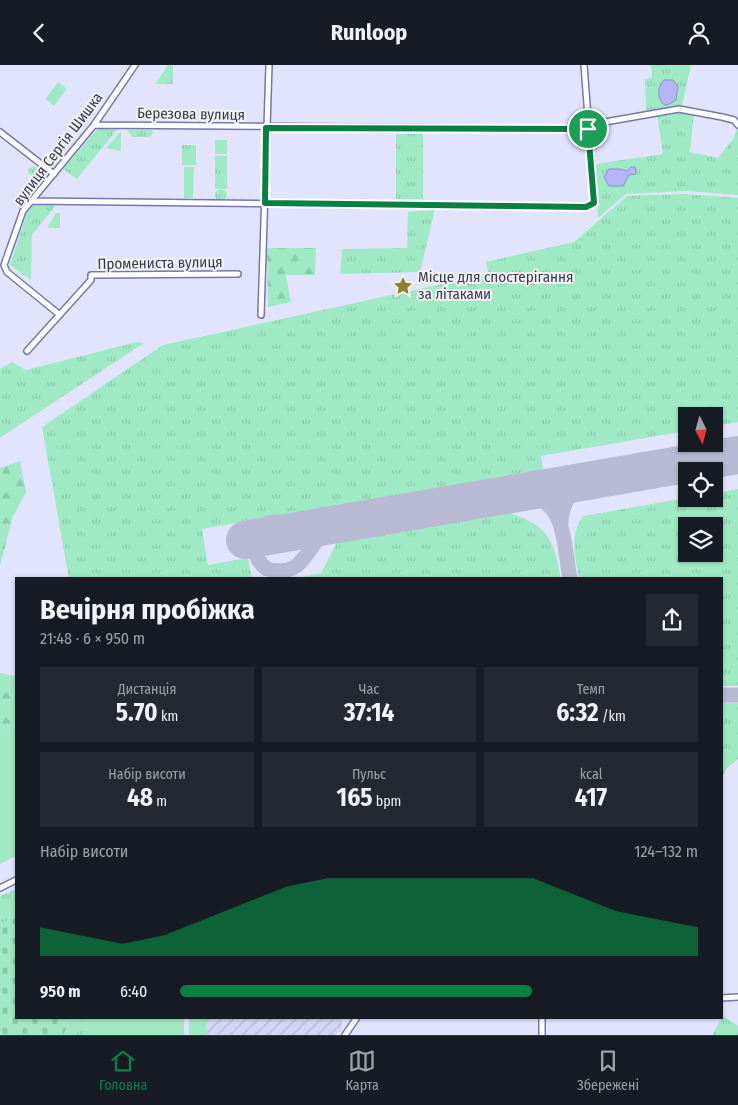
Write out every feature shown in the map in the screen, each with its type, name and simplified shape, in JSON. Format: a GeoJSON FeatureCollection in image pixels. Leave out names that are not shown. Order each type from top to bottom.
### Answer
{"type":"FeatureCollection","features":[{"type":"Feature","properties":{"kind":"street","name":"вулиця Сергія Шишка"},"geometry":{"type":"LineString","coordinates":[[60,315],[5,269],[4,265],[24,211],[94,125],[135,65]]}},
{"type":"Feature","properties":{"kind":"street"},"geometry":{"type":"LineString","coordinates":[[261,315],[269,65]]}},
{"type":"Feature","properties":{"kind":"street"},"geometry":{"type":"LineString","coordinates":[[32,201],[586,207],[594,203],[584,65]]}},
{"type":"Feature","properties":{"kind":"street","name":"Березова вулиця"},"geometry":{"type":"LineString","coordinates":[[94,125],[266,128],[588,127],[678,109],[734,120],[738,125]]}},
{"type":"Feature","properties":{"kind":"street"},"geometry":{"type":"LineString","coordinates":[[0,132],[54,174]]}},
{"type":"Feature","properties":{"kind":"street","name":"Промениста вулиця"},"geometry":{"type":"LineString","coordinates":[[27,351],[91,280],[91,275],[238,274]]}},
{"type":"Feature","properties":{"kind":"street"},"geometry":{"type":"LineString","coordinates":[[0,888],[15,880]]}},
{"type":"Feature","properties":{"kind":"street"},"geometry":{"type":"LineString","coordinates":[[723,997],[738,997]]}},
{"type":"Feature","properties":{"kind":"street"},"geometry":{"type":"LineString","coordinates":[[345,1035],[356,1019]]}},
{"type":"Feature","properties":{"kind":"street"},"geometry":{"type":"LineString","coordinates":[[542,1019],[542,1035]]}},
{"type":"Feature","properties":{"kind":"shaded area"},"geometry":{"type":"Polygon","coordinates":[[[206,1019],[342,1019],[342,1032],[337,1032],[336,1035],[207,1035],[206,1019]]]}},
{"type":"Feature","properties":{"kind":"green space"},"geometry":{"type":"Polygon","coordinates":[[[168,65],[173,65],[173,84],[155,84],[168,65]]]}},
{"type":"Feature","properties":{"kind":"green space"},"geometry":{"type":"Polygon","coordinates":[[[651,65],[691,65],[682,106],[646,112],[645,79],[652,78],[651,65]]]}},
{"type":"Feature","properties":{"kind":"green space"},"geometry":{"type":"Polygon","coordinates":[[[58,82],[67,89],[54,106],[45,99],[58,82]]]}},
{"type":"Feature","properties":{"kind":"green space"},"geometry":{"type":"Polygon","coordinates":[[[678,111],[694,114],[690,152],[718,158],[734,138],[738,122],[738,195],[686,191],[626,194],[598,218],[595,164],[663,154],[657,115],[678,111]]]}},
{"type":"Feature","properties":{"kind":"green space"},"geometry":{"type":"Polygon","coordinates":[[[99,127],[119,127],[77,179],[63,169],[99,127]]]}},
{"type":"Feature","properties":{"kind":"green space"},"geometry":{"type":"Polygon","coordinates":[[[152,130],[153,133],[150,137],[133,137],[127,131],[152,130]]]}},
{"type":"Feature","properties":{"kind":"green space"},"geometry":{"type":"Polygon","coordinates":[[[121,131],[121,151],[106,148],[121,131]]]}},
{"type":"Feature","properties":{"kind":"green space"},"geometry":{"type":"Polygon","coordinates":[[[396,134],[423,134],[423,199],[396,199],[396,134]]]}},
{"type":"Feature","properties":{"kind":"green space"},"geometry":{"type":"Polygon","coordinates":[[[215,140],[227,140],[227,154],[215,154],[215,140]]]}},
{"type":"Feature","properties":{"kind":"green space"},"geometry":{"type":"Polygon","coordinates":[[[182,145],[196,145],[196,165],[182,165],[182,145]]]}},
{"type":"Feature","properties":{"kind":"green space"},"geometry":{"type":"Polygon","coordinates":[[[215,156],[227,156],[227,189],[215,189],[215,156]]]}},
{"type":"Feature","properties":{"kind":"green space"},"geometry":{"type":"Polygon","coordinates":[[[34,166],[45,177],[41,183],[28,173],[28,169],[34,166]]]}},
{"type":"Feature","properties":{"kind":"green space"},"geometry":{"type":"Polygon","coordinates":[[[184,167],[194,167],[193,198],[184,198],[184,167]]]}},
{"type":"Feature","properties":{"kind":"green space"},"geometry":{"type":"Polygon","coordinates":[[[219,189],[223,189],[227,195],[223,201],[219,201],[215,197],[215,193],[219,189]]]}},
{"type":"Feature","properties":{"kind":"green space"},"geometry":{"type":"Polygon","coordinates":[[[684,194],[738,198],[738,422],[723,424],[723,407],[678,407],[678,432],[541,456],[543,470],[202,529],[208,565],[248,558],[252,577],[69,577],[42,427],[163,345],[488,274],[486,262],[574,242],[627,196],[684,194]]]}},
{"type":"Feature","properties":{"kind":"green space"},"geometry":{"type":"Polygon","coordinates":[[[34,204],[57,204],[32,235],[31,280],[10,265],[27,213],[34,204]]]}},
{"type":"Feature","properties":{"kind":"green space"},"geometry":{"type":"Polygon","coordinates":[[[435,210],[420,272],[340,274],[342,249],[407,248],[408,212],[435,210]]]}},
{"type":"Feature","properties":{"kind":"green space"},"geometry":{"type":"Polygon","coordinates":[[[56,213],[60,213],[60,228],[47,228],[56,213]]]}},
{"type":"Feature","properties":{"kind":"green space"},"geometry":{"type":"Polygon","coordinates":[[[267,248],[316,248],[315,275],[286,275],[291,302],[268,307],[267,248]]]}},
{"type":"Feature","properties":{"kind":"green space"},"geometry":{"type":"Polygon","coordinates":[[[137,342],[144,343],[0,438],[0,369],[12,362],[26,370],[137,342]]]}},
{"type":"Feature","properties":{"kind":"green space"},"geometry":{"type":"Polygon","coordinates":[[[20,461],[26,492],[13,516],[0,566],[0,468],[20,461]]]}},
{"type":"Feature","properties":{"kind":"green space"},"geometry":{"type":"Polygon","coordinates":[[[738,489],[738,686],[723,686],[723,577],[579,577],[574,546],[576,531],[583,516],[678,499],[678,507],[723,507],[723,492],[738,489]]]}},
{"type":"Feature","properties":{"kind":"green space"},"geometry":{"type":"Polygon","coordinates":[[[510,513],[533,523],[548,536],[556,554],[561,577],[302,577],[321,573],[337,542],[510,513]]]}},
{"type":"Feature","properties":{"kind":"green space"},"geometry":{"type":"Polygon","coordinates":[[[0,673],[15,676],[15,725],[0,737],[0,673]]]}},
{"type":"Feature","properties":{"kind":"green space"},"geometry":{"type":"Polygon","coordinates":[[[723,703],[738,703],[738,759],[726,769],[723,776],[723,703]]]}},
{"type":"Feature","properties":{"kind":"green space"},"geometry":{"type":"Polygon","coordinates":[[[15,725],[15,856],[0,864],[0,737],[15,725]]]}},
{"type":"Feature","properties":{"kind":"green space"},"geometry":{"type":"Polygon","coordinates":[[[15,889],[15,918],[0,923],[0,896],[15,889]]]}},
{"type":"Feature","properties":{"kind":"green space"},"geometry":{"type":"Polygon","coordinates":[[[15,918],[15,1019],[71,1019],[63,1035],[0,1035],[0,923],[15,918]]]}},
{"type":"Feature","properties":{"kind":"green space"},"geometry":{"type":"Polygon","coordinates":[[[723,1016],[738,1026],[738,1035],[712,1035],[723,1019],[723,1016]]]}},
{"type":"Feature","properties":{"kind":"green space"},"geometry":{"type":"Polygon","coordinates":[[[71,1019],[88,1019],[84,1035],[63,1035],[71,1019]]]}},
{"type":"Feature","properties":{"kind":"green space"},"geometry":{"type":"Polygon","coordinates":[[[88,1019],[184,1019],[184,1035],[84,1035],[88,1019]]]}},
{"type":"Feature","properties":{"kind":"green space"},"geometry":{"type":"Polygon","coordinates":[[[189,1019],[206,1019],[207,1035],[189,1035],[189,1019]]]}},
{"type":"Feature","properties":{"kind":"water"},"geometry":{"type":"Polygon","coordinates":[[[664,80],[673,80],[678,87],[676,100],[667,105],[663,104],[659,95],[660,86],[664,80]]]}},
{"type":"Feature","properties":{"kind":"water"},"geometry":{"type":"Polygon","coordinates":[[[631,167],[635,167],[636,174],[629,175],[623,186],[609,186],[604,177],[609,169],[627,171],[631,167]]]}},
{"type":"Feature","properties":{"kind":"taxiway"},"geometry":{"type":"LineString","coordinates":[[561,524],[563,508],[570,496],[574,491],[594,480]]}},
{"type":"Feature","properties":{"kind":"taxiway"},"geometry":{"type":"LineString","coordinates":[[504,495],[524,495],[539,499],[550,506],[562,530],[570,577]]}},
{"type":"Feature","properties":{"kind":"taxiway"},"geometry":{"type":"LineString","coordinates":[[309,529],[279,522],[266,524],[260,529],[254,542],[257,557],[261,564],[267,569],[288,570],[301,561],[323,534],[344,523]]}},
{"type":"Feature","properties":{"kind":"taxiway"},"geometry":{"type":"LineString","coordinates":[[723,695],[738,695]]}},
{"type":"Feature","properties":{"kind":"runway"},"geometry":{"type":"LineString","coordinates":[[245,540],[738,455]]}},
{"type":"Feature","properties":{"kind":"place","name":"Місце для спостерігання за літаками"},"geometry":{"type":"Point","coordinates":[403,286]}},
{"type":"Feature","properties":{"kind":"route"},"geometry":{"type":"LineString","coordinates":[[266,128],[588,129],[594,203],[586,207],[265,203],[266,128]]}}]}
